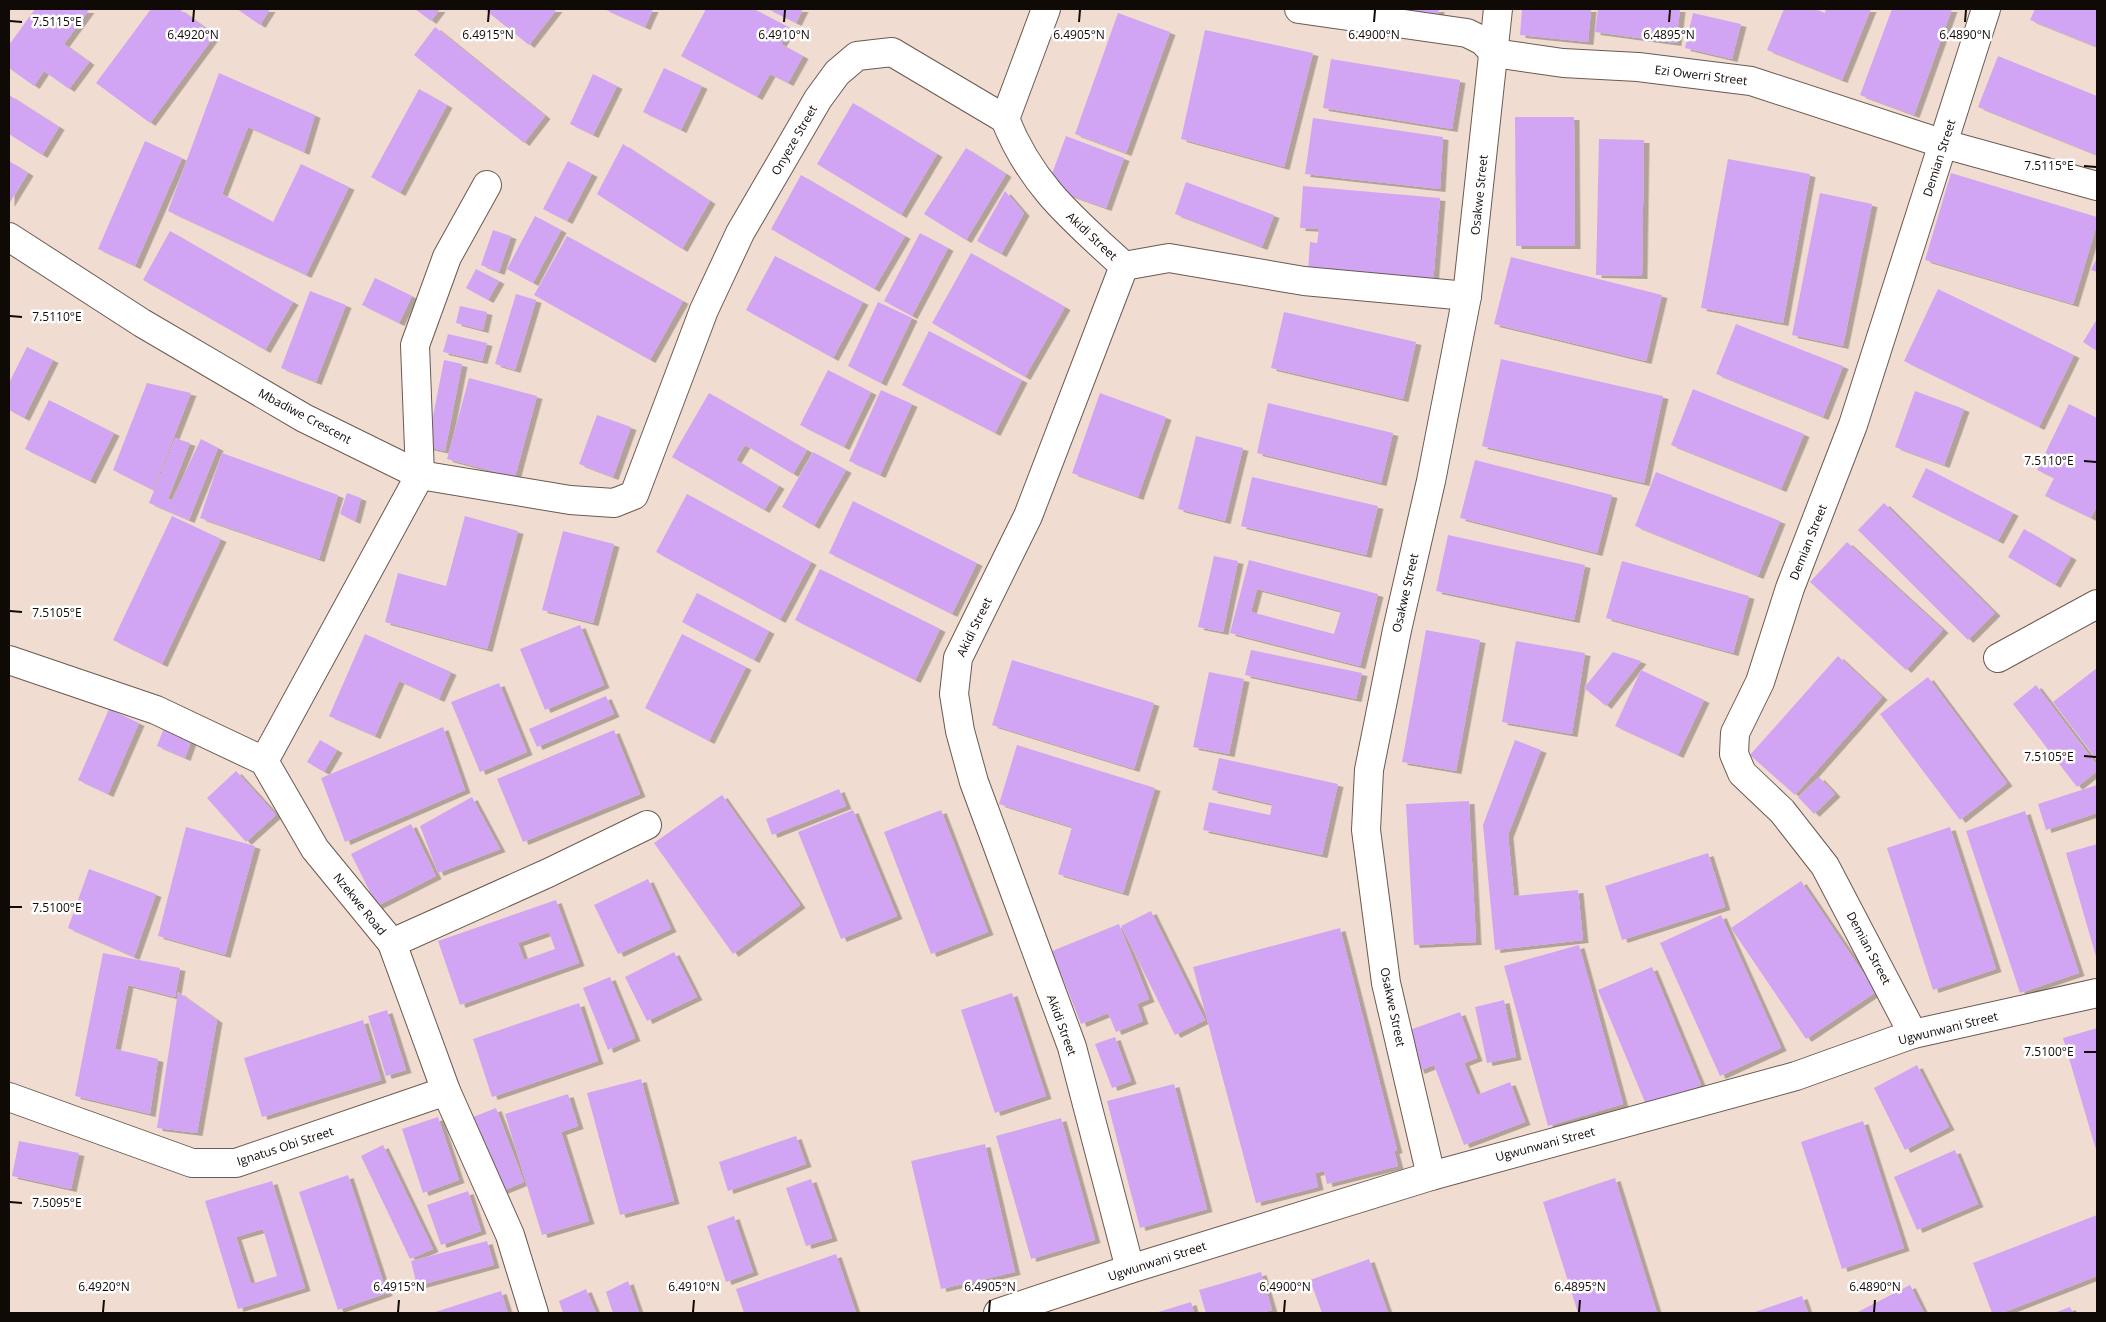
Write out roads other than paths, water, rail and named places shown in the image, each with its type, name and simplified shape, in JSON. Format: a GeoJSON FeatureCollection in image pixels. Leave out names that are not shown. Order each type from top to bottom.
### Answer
{"type":"FeatureCollection","features":[{"type":"Feature","properties":{"kind":"street"},"geometry":{"type":"LineString","coordinates":[[1005,119],[1046,9]]}},
{"type":"Feature","properties":{"kind":"street"},"geometry":{"type":"LineString","coordinates":[[1299,9],[1467,33],[1483,41],[1494,53]]}},
{"type":"Feature","properties":{"kind":"street","name":"Osakwe Street"},"geometry":{"type":"LineString","coordinates":[[1431,1176],[1386,983],[1366,830],[1368,770],[1397,630],[1431,482],[1467,296],[1498,9]]}},
{"type":"Feature","properties":{"kind":"street","name":"Demian Street"},"geometry":{"type":"LineString","coordinates":[[1913,1034],[1825,866],[1782,811],[1742,773],[1734,754],[1736,733],[1760,682],[1790,588],[1853,425],[1986,9]]}},
{"type":"Feature","properties":{"kind":"street","name":"Onyeze Street"},"geometry":{"type":"LineString","coordinates":[[634,495],[704,310],[740,233],[818,99],[837,73],[857,56],[892,52],[1005,119]]}},
{"type":"Feature","properties":{"kind":"street","name":"Ezi Owerri Street"},"geometry":{"type":"LineString","coordinates":[[1494,53],[1563,63],[1638,67],[1751,81],[1944,144],[2097,186]]}},
{"type":"Feature","properties":{"kind":"street","name":"Akidi Street"},"geometry":{"type":"LineString","coordinates":[[1005,119],[1014,142],[1028,168],[1055,201],[1124,266],[1028,516],[958,658],[954,694],[960,731],[974,782],[1072,1047],[1130,1269]]}},
{"type":"Feature","properties":{"kind":"street"},"geometry":{"type":"LineString","coordinates":[[9,660],[156,710],[264,761],[420,475],[415,345],[447,257],[487,185]]}},
{"type":"Feature","properties":{"kind":"street","name":"Mbadiwe Crescent"},"geometry":{"type":"LineString","coordinates":[[9,237],[142,324],[295,413],[420,475],[570,500],[614,503],[634,495]]}},
{"type":"Feature","properties":{"kind":"street"},"geometry":{"type":"LineString","coordinates":[[1124,266],[1169,258],[1304,281],[1467,296]]}},
{"type":"Feature","properties":{"kind":"street"},"geometry":{"type":"LineString","coordinates":[[1998,658],[2097,604]]}},
{"type":"Feature","properties":{"kind":"street","name":"Nzekwe Road"},"geometry":{"type":"LineString","coordinates":[[264,761],[315,849],[392,943],[446,1091],[510,1235],[534,1313]]}},
{"type":"Feature","properties":{"kind":"street"},"geometry":{"type":"LineString","coordinates":[[392,943],[548,873],[647,825]]}},
{"type":"Feature","properties":{"kind":"street","name":"Ugwunwani Street"},"geometry":{"type":"LineString","coordinates":[[998,1313],[1130,1269],[1431,1176],[1796,1076],[1913,1034],[2097,993]]}},
{"type":"Feature","properties":{"kind":"street","name":"Ignatus Obi Street"},"geometry":{"type":"LineString","coordinates":[[9,1097],[192,1163],[236,1163],[446,1091]]}}]}
